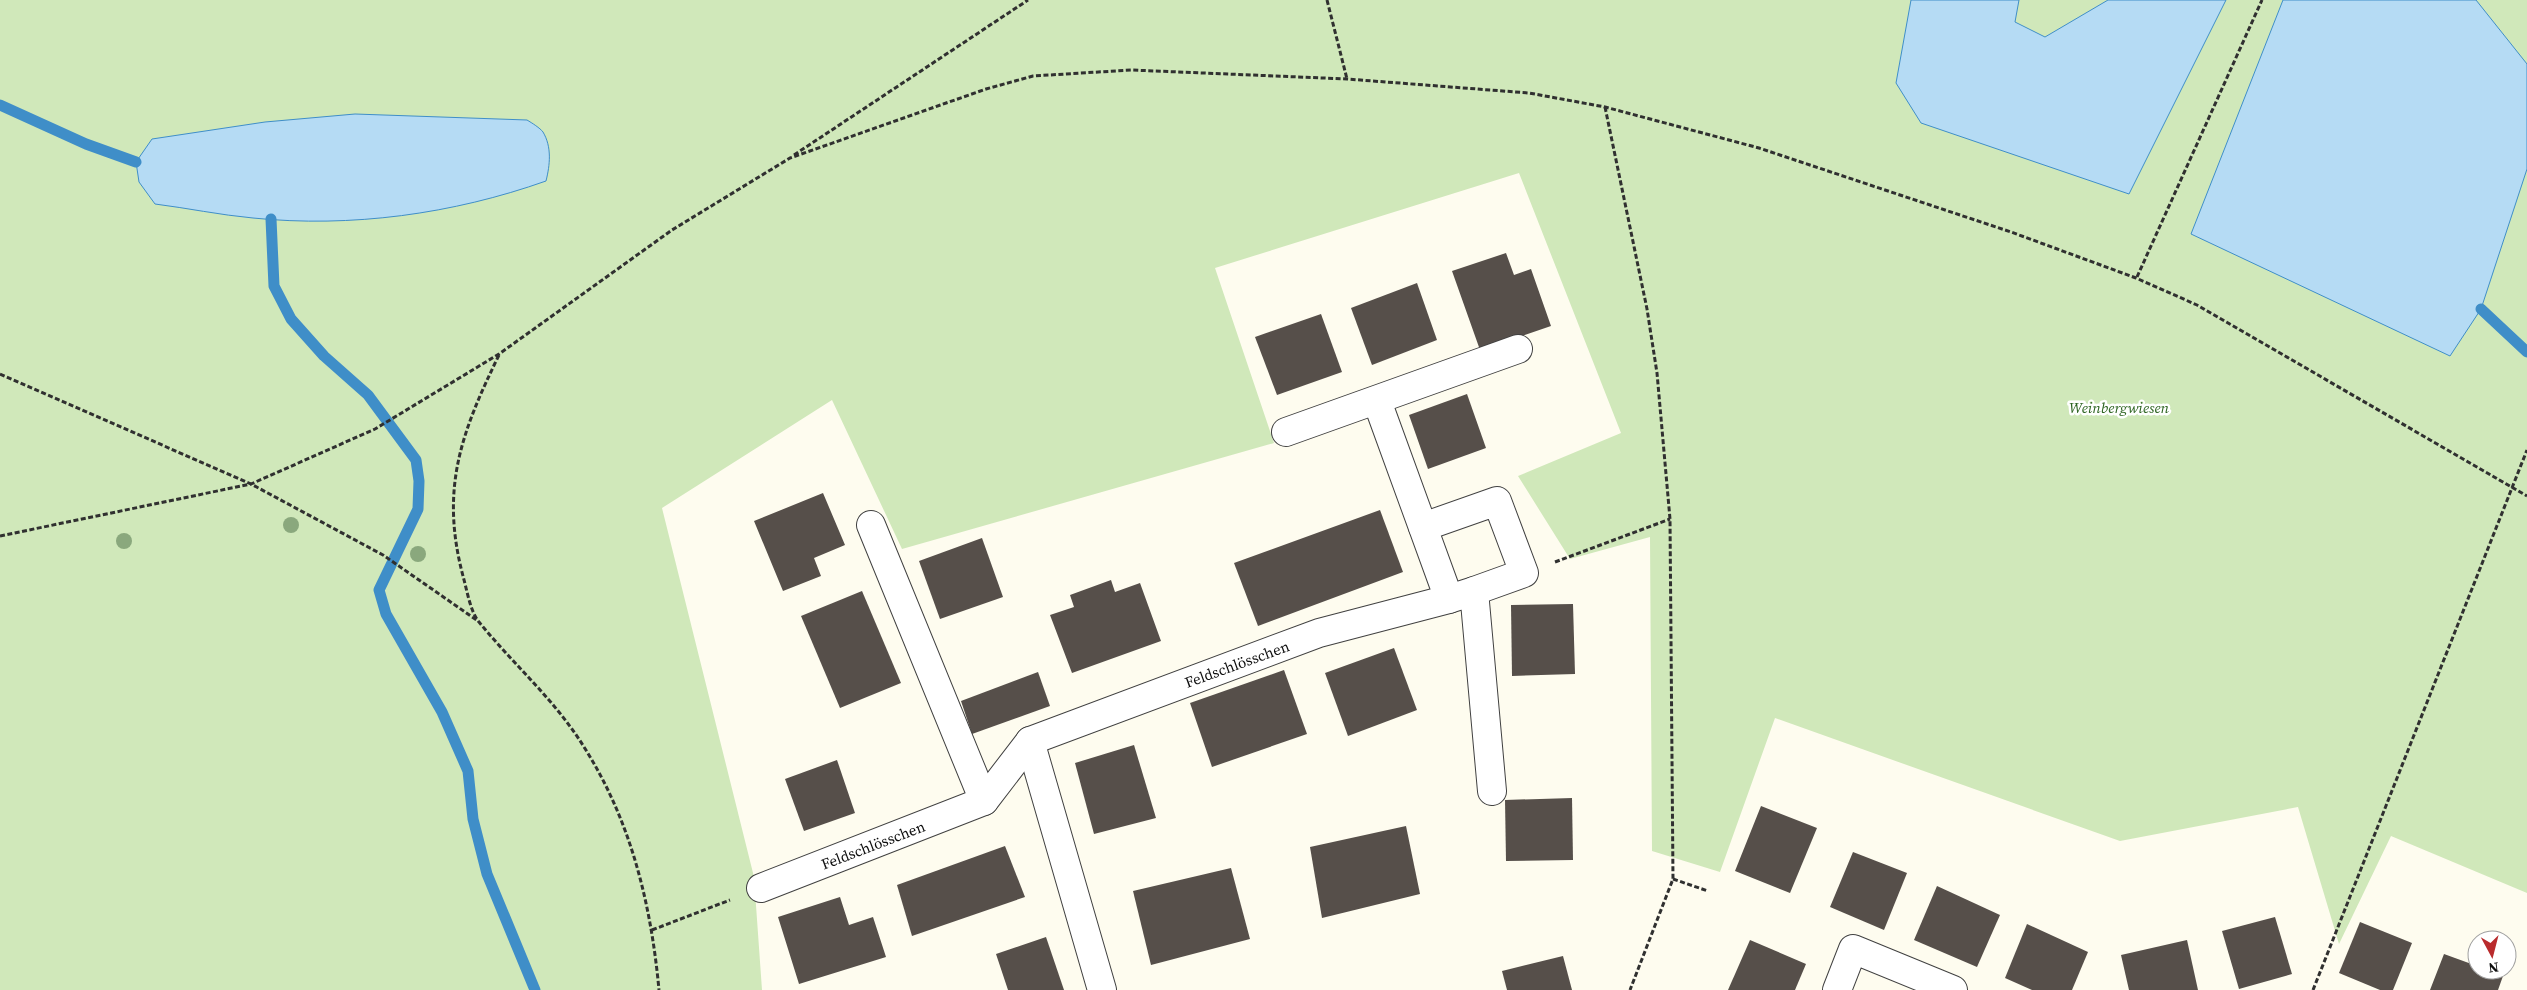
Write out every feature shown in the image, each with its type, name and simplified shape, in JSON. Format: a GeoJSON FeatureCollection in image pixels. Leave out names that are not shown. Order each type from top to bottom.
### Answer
{"type":"FeatureCollection","features":[{"type":"Feature","properties":{"kind":"street"},"geometry":{"type":"LineString","coordinates":[[1286,432],[1518,349]]}},
{"type":"Feature","properties":{"kind":"street"},"geometry":{"type":"LineString","coordinates":[[1377,400],[1423,527],[1461,595],[1492,792]]}},
{"type":"Feature","properties":{"kind":"street"},"geometry":{"type":"LineString","coordinates":[[1423,527],[1498,501],[1524,573]]}},
{"type":"Feature","properties":{"kind":"street"},"geometry":{"type":"LineString","coordinates":[[872,525],[984,801]]}},
{"type":"Feature","properties":{"kind":"street","name":"Feldschlösschen"},"geometry":{"type":"LineString","coordinates":[[1030,741],[1319,633],[1461,595],[1524,573]]}},
{"type":"Feature","properties":{"kind":"street"},"geometry":{"type":"LineString","coordinates":[[984,801],[1030,741]]}},
{"type":"Feature","properties":{"kind":"street"},"geometry":{"type":"LineString","coordinates":[[1030,741],[1102,990]]}},
{"type":"Feature","properties":{"kind":"street","name":"Feldschlösschen"},"geometry":{"type":"LineString","coordinates":[[761,888],[984,801]]}},
{"type":"Feature","properties":{"kind":"street"},"geometry":{"type":"LineString","coordinates":[[1837,990],[1853,949],[1952,990]]}},
{"type":"Feature","properties":{"kind":"path"},"geometry":{"type":"LineString","coordinates":[[0,536],[251,484],[375,429],[499,354],[672,230],[790,158],[1028,0]]}},
{"type":"Feature","properties":{"kind":"path"},"geometry":{"type":"LineString","coordinates":[[1327,0],[1347,79]]}},
{"type":"Feature","properties":{"kind":"path"},"geometry":{"type":"LineString","coordinates":[[2136,278],[2262,0]]}},
{"type":"Feature","properties":{"kind":"path"},"geometry":{"type":"LineString","coordinates":[[790,158],[986,89],[1033,76],[1131,70],[1347,79],[1530,93],[1605,107],[1759,148],[2011,232],[2136,278],[2197,305],[2527,496]]}},
{"type":"Feature","properties":{"kind":"path"},"geometry":{"type":"LineString","coordinates":[[1605,107],[1647,309],[1657,373],[1670,519],[1673,879],[1630,990]]}},
{"type":"Feature","properties":{"kind":"path"},"geometry":{"type":"LineString","coordinates":[[478,621],[460,562],[452,521],[454,480],[462,441],[477,400],[499,354]]}},
{"type":"Feature","properties":{"kind":"path"},"geometry":{"type":"LineString","coordinates":[[0,374],[251,484],[383,555],[478,621],[551,699],[584,746],[604,780],[623,822],[640,874],[652,930],[659,990]]}},
{"type":"Feature","properties":{"kind":"path"},"geometry":{"type":"LineString","coordinates":[[2313,990],[2527,450]]}},
{"type":"Feature","properties":{"kind":"path"},"geometry":{"type":"LineString","coordinates":[[1524,573],[1670,519]]}},
{"type":"Feature","properties":{"kind":"path"},"geometry":{"type":"LineString","coordinates":[[1673,879],[1708,891]]}},
{"type":"Feature","properties":{"kind":"path"},"geometry":{"type":"LineString","coordinates":[[652,930],[761,888]]}},
{"type":"Feature","properties":{"kind":"green space","name":"Weinbergwiesen"},"geometry":{"type":"Polygon","coordinates":[[[0,0],[2527,0],[2527,893],[2391,836],[2339,944],[2298,807],[2120,841],[1775,718],[1720,872],[1652,851],[1650,537],[1570,559],[1518,476],[1621,433],[1519,173],[1215,268],[1274,443],[902,549],[832,400],[662,508],[754,877],[762,990],[0,990],[0,0]]]}},
{"type":"Feature","properties":{"kind":"water"},"geometry":{"type":"Polygon","coordinates":[[[1911,0],[2019,0],[2015,22],[2045,37],[2108,0],[2226,0],[2129,194],[1921,123],[1896,83],[1911,0]]]}},
{"type":"Feature","properties":{"kind":"water"},"geometry":{"type":"Polygon","coordinates":[[[2283,0],[2476,0],[2527,64],[2527,169],[2481,309],[2450,356],[2191,234],[2283,0]]]}},
{"type":"Feature","properties":{"kind":"water"},"geometry":{"type":"Polygon","coordinates":[[[355,114],[527,120],[542,130],[548,144],[549,162],[546,181],[475,202],[438,210],[401,216],[327,221],[253,218],[155,204],[139,182],[136,162],[152,139],[265,122],[355,114]]]}},
{"type":"Feature","properties":{"kind":"building"},"geometry":{"type":"Polygon","coordinates":[[[1506,253],[1514,275],[1531,269],[1551,326],[1480,350],[1452,271],[1506,253]]]}},
{"type":"Feature","properties":{"kind":"building"},"geometry":{"type":"Polygon","coordinates":[[[1417,283],[1437,340],[1372,365],[1351,308],[1417,283]]]}},
{"type":"Feature","properties":{"kind":"building"},"geometry":{"type":"Polygon","coordinates":[[[1321,314],[1342,372],[1277,395],[1255,337],[1321,314]]]}},
{"type":"Feature","properties":{"kind":"building"},"geometry":{"type":"Polygon","coordinates":[[[1467,394],[1486,448],[1428,469],[1409,415],[1467,394]]]}},
{"type":"Feature","properties":{"kind":"building"},"geometry":{"type":"Polygon","coordinates":[[[823,493],[845,545],[814,558],[821,576],[783,591],[754,521],[823,493]]]}},
{"type":"Feature","properties":{"kind":"building"},"geometry":{"type":"Polygon","coordinates":[[[1380,510],[1403,572],[1258,626],[1234,563],[1380,510]]]}},
{"type":"Feature","properties":{"kind":"building"},"geometry":{"type":"Polygon","coordinates":[[[982,538],[1003,597],[940,619],[919,561],[982,538]]]}},
{"type":"Feature","properties":{"kind":"building"},"geometry":{"type":"Polygon","coordinates":[[[1111,580],[1115,592],[1140,583],[1161,641],[1072,673],[1050,615],[1074,607],[1070,595],[1111,580]]]}},
{"type":"Feature","properties":{"kind":"building"},"geometry":{"type":"Polygon","coordinates":[[[862,591],[901,683],[840,708],[801,616],[862,591]]]}},
{"type":"Feature","properties":{"kind":"building"},"geometry":{"type":"Polygon","coordinates":[[[1573,604],[1575,674],[1512,676],[1511,605],[1573,604]]]}},
{"type":"Feature","properties":{"kind":"building"},"geometry":{"type":"Polygon","coordinates":[[[1394,648],[1417,710],[1348,736],[1325,673],[1394,648]]]}},
{"type":"Feature","properties":{"kind":"building"},"geometry":{"type":"Polygon","coordinates":[[[1284,670],[1307,734],[1212,767],[1190,703],[1284,670]]]}},
{"type":"Feature","properties":{"kind":"building"},"geometry":{"type":"Polygon","coordinates":[[[1038,672],[1050,706],[972,734],[961,701],[1038,672]]]}},
{"type":"Feature","properties":{"kind":"building"},"geometry":{"type":"Polygon","coordinates":[[[1134,745],[1156,818],[1094,834],[1075,763],[1134,745]]]}},
{"type":"Feature","properties":{"kind":"building"},"geometry":{"type":"Polygon","coordinates":[[[837,760],[855,813],[804,831],[785,779],[837,760]]]}},
{"type":"Feature","properties":{"kind":"building"},"geometry":{"type":"Polygon","coordinates":[[[1572,798],[1573,860],[1506,861],[1505,800],[1572,798]]]}},
{"type":"Feature","properties":{"kind":"building"},"geometry":{"type":"Polygon","coordinates":[[[1761,806],[1817,828],[1790,893],[1735,871],[1761,806]]]}},
{"type":"Feature","properties":{"kind":"building"},"geometry":{"type":"Polygon","coordinates":[[[1406,826],[1420,894],[1322,918],[1310,847],[1406,826]]]}},
{"type":"Feature","properties":{"kind":"building"},"geometry":{"type":"Polygon","coordinates":[[[1005,846],[1025,897],[912,936],[897,885],[1005,846]]]}},
{"type":"Feature","properties":{"kind":"building"},"geometry":{"type":"Polygon","coordinates":[[[1853,852],[1907,873],[1884,930],[1830,907],[1853,852]]]}},
{"type":"Feature","properties":{"kind":"building"},"geometry":{"type":"Polygon","coordinates":[[[1231,868],[1250,939],[1151,965],[1133,891],[1231,868]]]}},
{"type":"Feature","properties":{"kind":"building"},"geometry":{"type":"Polygon","coordinates":[[[1937,886],[2000,915],[1977,967],[1914,940],[1937,886]]]}},
{"type":"Feature","properties":{"kind":"building"},"geometry":{"type":"Polygon","coordinates":[[[840,897],[849,925],[873,917],[886,957],[799,984],[778,917],[840,897]]]}},
{"type":"Feature","properties":{"kind":"building"},"geometry":{"type":"Polygon","coordinates":[[[2275,917],[2292,974],[2239,989],[2222,931],[2275,917]]]}},
{"type":"Feature","properties":{"kind":"building"},"geometry":{"type":"Polygon","coordinates":[[[2360,922],[2412,943],[2393,990],[2380,990],[2339,973],[2360,922]]]}},
{"type":"Feature","properties":{"kind":"building"},"geometry":{"type":"Polygon","coordinates":[[[2027,924],[2088,952],[2072,990],[2032,990],[2005,978],[2027,924]]]}},
{"type":"Feature","properties":{"kind":"building"},"geometry":{"type":"Polygon","coordinates":[[[1046,937],[1064,990],[1008,990],[996,954],[1046,937]]]}},
{"type":"Feature","properties":{"kind":"building"},"geometry":{"type":"Polygon","coordinates":[[[1750,940],[1806,964],[1795,990],[1728,990],[1750,940]]]}},
{"type":"Feature","properties":{"kind":"building"},"geometry":{"type":"Polygon","coordinates":[[[2187,940],[2198,990],[2129,990],[2121,955],[2187,940]]]}},
{"type":"Feature","properties":{"kind":"building"},"geometry":{"type":"Polygon","coordinates":[[[2444,954],[2467,962],[2467,980],[2502,980],[2498,990],[2430,990],[2444,954]]]}},
{"type":"Feature","properties":{"kind":"building"},"geometry":{"type":"Polygon","coordinates":[[[1563,956],[1572,990],[1507,990],[1502,971],[1563,956]]]}},
{"type":"Feature","properties":{"kind":"waterway"},"geometry":{"type":"LineString","coordinates":[[0,105],[86,144],[136,162]]}},
{"type":"Feature","properties":{"kind":"waterway"},"geometry":{"type":"LineString","coordinates":[[271,219],[274,286],[291,319],[324,356],[368,395],[416,460],[419,481],[418,509],[379,590],[386,614],[442,712],[468,771],[473,819],[487,874],[535,990]]}},
{"type":"Feature","properties":{"kind":"waterway"},"geometry":{"type":"LineString","coordinates":[[2481,309],[2527,352]]}}]}
